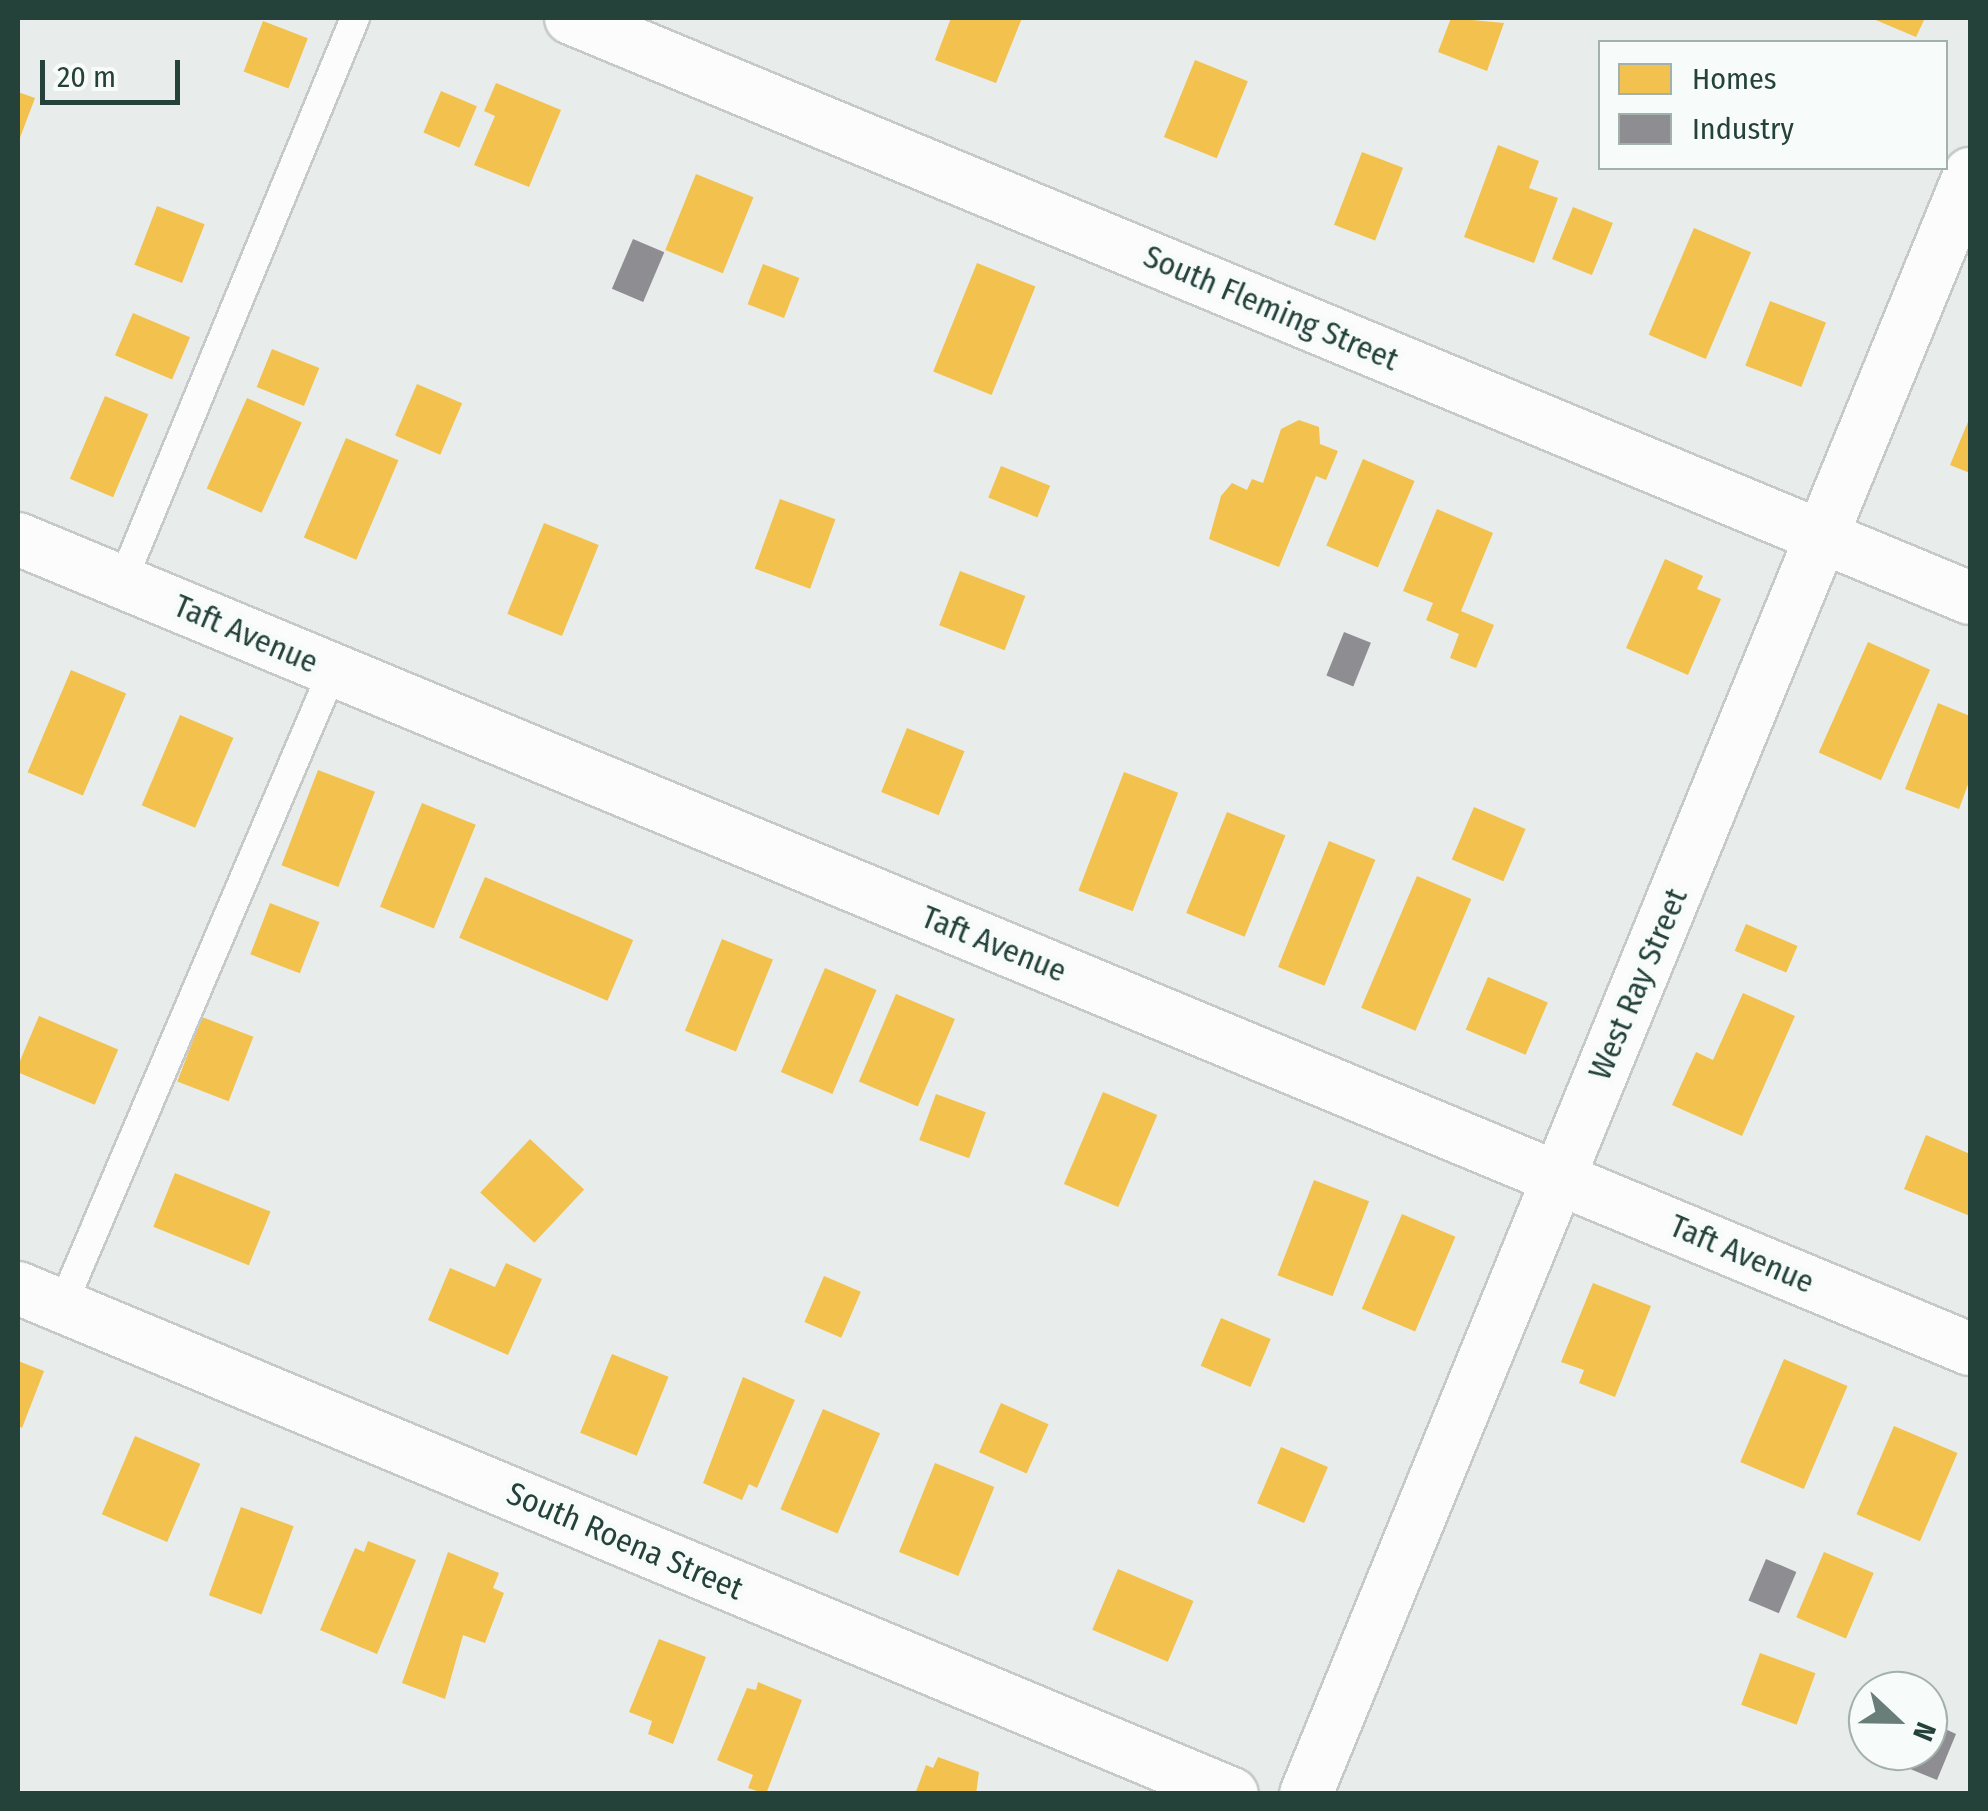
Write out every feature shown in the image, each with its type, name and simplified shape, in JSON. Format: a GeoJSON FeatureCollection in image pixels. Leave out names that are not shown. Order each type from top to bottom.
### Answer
{"type":"FeatureCollection","features":[{"type":"Feature","properties":{"kind":"street","name":"South Fleming Street"},"geometry":{"type":"LineString","coordinates":[[570,18],[1970,598]]}},
{"type":"Feature","properties":{"kind":"street","name":"West Ray Street"},"geometry":{"type":"LineString","coordinates":[[1306,1794],[1970,174]]}},
{"type":"Feature","properties":{"kind":"street","name":"Taft Avenue"},"geometry":{"type":"LineString","coordinates":[[18,539],[1970,1348]]}},
{"type":"Feature","properties":{"kind":"street","name":"South Roena Street"},"geometry":{"type":"LineString","coordinates":[[40,1297],[1232,1794]]}},
{"type":"Feature","properties":{"kind":"lane"},"geometry":{"type":"LineString","coordinates":[[122,582],[355,18]]}},
{"type":"Feature","properties":{"kind":"lane"},"geometry":{"type":"LineString","coordinates":[[40,1297],[333,670]]}},
{"type":"Feature","properties":{"kind":"building: Homes"},"geometry":{"type":"Polygon","coordinates":[[[951,18],[1022,18],[996,83],[935,60],[951,18]]]}},
{"type":"Feature","properties":{"kind":"building: Homes"},"geometry":{"type":"Polygon","coordinates":[[[1451,18],[1504,23],[1487,71],[1438,52],[1451,18]]]}},
{"type":"Feature","properties":{"kind":"building: Homes"},"geometry":{"type":"Polygon","coordinates":[[[1871,18],[1925,18],[1916,37],[1871,18]]]}},
{"type":"Feature","properties":{"kind":"building: Homes"},"geometry":{"type":"Polygon","coordinates":[[[263,21],[308,38],[288,89],[244,71],[263,21]]]}},
{"type":"Feature","properties":{"kind":"building: Homes"},"geometry":{"type":"Polygon","coordinates":[[[1195,60],[1248,81],[1217,158],[1164,137],[1195,60]]]}},
{"type":"Feature","properties":{"kind":"building: Homes"},"geometry":{"type":"Polygon","coordinates":[[[496,83],[561,110],[529,187],[474,165],[495,116],[484,111],[496,83]]]}},
{"type":"Feature","properties":{"kind":"building: Homes"},"geometry":{"type":"Polygon","coordinates":[[[441,91],[477,106],[459,148],[423,132],[441,91]]]}},
{"type":"Feature","properties":{"kind":"building: Homes"},"geometry":{"type":"Polygon","coordinates":[[[18,92],[35,98],[18,143],[18,92]]]}},
{"type":"Feature","properties":{"kind":"building: Homes"},"geometry":{"type":"Polygon","coordinates":[[[1498,145],[1539,161],[1529,188],[1558,198],[1534,263],[1464,237],[1498,145]]]}},
{"type":"Feature","properties":{"kind":"building: Homes"},"geometry":{"type":"Polygon","coordinates":[[[1362,152],[1403,168],[1375,241],[1334,225],[1362,152]]]}},
{"type":"Feature","properties":{"kind":"building: Homes"},"geometry":{"type":"Polygon","coordinates":[[[696,174],[753,197],[723,273],[665,250],[696,174]]]}},
{"type":"Feature","properties":{"kind":"building: Homes"},"geometry":{"type":"Polygon","coordinates":[[[157,206],[205,224],[182,283],[134,265],[157,206]]]}},
{"type":"Feature","properties":{"kind":"building: Homes"},"geometry":{"type":"Polygon","coordinates":[[[1573,207],[1613,223],[1592,275],[1552,259],[1573,207]]]}},
{"type":"Feature","properties":{"kind":"building: Homes"},"geometry":{"type":"Polygon","coordinates":[[[1694,228],[1751,252],[1706,359],[1649,335],[1694,228]]]}},
{"type":"Feature","properties":{"kind":"building: Homes"},"geometry":{"type":"Polygon","coordinates":[[[977,263],[1035,287],[992,395],[933,371],[977,263]]]}},
{"type":"Feature","properties":{"kind":"building: Homes"},"geometry":{"type":"Polygon","coordinates":[[[763,264],[799,278],[784,318],[748,304],[763,264]]]}},
{"type":"Feature","properties":{"kind":"building: Homes"},"geometry":{"type":"Polygon","coordinates":[[[1770,301],[1826,323],[1801,387],[1745,365],[1770,301]]]}},
{"type":"Feature","properties":{"kind":"building: Homes"},"geometry":{"type":"Polygon","coordinates":[[[133,313],[190,337],[172,380],[115,355],[133,313]]]}},
{"type":"Feature","properties":{"kind":"building: Homes"},"geometry":{"type":"Polygon","coordinates":[[[272,349],[319,368],[304,406],[257,387],[272,349]]]}},
{"type":"Feature","properties":{"kind":"building: Homes"},"geometry":{"type":"Polygon","coordinates":[[[417,384],[462,403],[440,455],[395,436],[417,384]]]}},
{"type":"Feature","properties":{"kind":"building: Homes"},"geometry":{"type":"Polygon","coordinates":[[[105,396],[148,414],[113,497],[70,479],[105,396]]]}},
{"type":"Feature","properties":{"kind":"building: Homes"},"geometry":{"type":"Polygon","coordinates":[[[247,398],[302,422],[262,513],[207,488],[247,398]]]}},
{"type":"Feature","properties":{"kind":"building: Homes"},"geometry":{"type":"Polygon","coordinates":[[[1970,417],[1970,473],[1950,465],[1970,417]]]}},
{"type":"Feature","properties":{"kind":"building: Homes"},"geometry":{"type":"Polygon","coordinates":[[[1299,420],[1319,427],[1320,444],[1338,451],[1326,480],[1316,476],[1279,567],[1209,539],[1221,496],[1232,483],[1247,490],[1252,479],[1263,483],[1281,429],[1299,420]]]}},
{"type":"Feature","properties":{"kind":"building: Homes"},"geometry":{"type":"Polygon","coordinates":[[[346,438],[398,460],[356,560],[304,537],[346,438]]]}},
{"type":"Feature","properties":{"kind":"building: Homes"},"geometry":{"type":"Polygon","coordinates":[[[1363,459],[1415,481],[1378,567],[1326,546],[1363,459]]]}},
{"type":"Feature","properties":{"kind":"building: Homes"},"geometry":{"type":"Polygon","coordinates":[[[1001,466],[1050,486],[1037,517],[988,498],[1001,466]]]}},
{"type":"Feature","properties":{"kind":"building: Homes"},"geometry":{"type":"Polygon","coordinates":[[[780,499],[835,519],[810,589],[755,569],[780,499]]]}},
{"type":"Feature","properties":{"kind":"building: Homes"},"geometry":{"type":"Polygon","coordinates":[[[1437,509],[1493,533],[1461,611],[1494,625],[1476,668],[1450,658],[1459,634],[1426,620],[1433,603],[1403,591],[1437,509]]]}},
{"type":"Feature","properties":{"kind":"building: Homes"},"geometry":{"type":"Polygon","coordinates":[[[544,523],[599,545],[562,636],[507,614],[544,523]]]}},
{"type":"Feature","properties":{"kind":"building: Homes"},"geometry":{"type":"Polygon","coordinates":[[[1665,559],[1703,576],[1697,589],[1721,599],[1688,675],[1626,648],[1665,559]]]}},
{"type":"Feature","properties":{"kind":"building: Homes"},"geometry":{"type":"Polygon","coordinates":[[[960,571],[1025,596],[1005,650],[939,625],[960,571]]]}},
{"type":"Feature","properties":{"kind":"building: Homes"},"geometry":{"type":"Polygon","coordinates":[[[1868,642],[1930,670],[1881,780],[1819,753],[1868,642]]]}},
{"type":"Feature","properties":{"kind":"building: Homes"},"geometry":{"type":"Polygon","coordinates":[[[71,670],[126,693],[83,796],[28,772],[71,670]]]}},
{"type":"Feature","properties":{"kind":"building: Homes"},"geometry":{"type":"Polygon","coordinates":[[[1938,703],[1970,716],[1970,779],[1959,809],[1905,789],[1938,703]]]}},
{"type":"Feature","properties":{"kind":"building: Homes"},"geometry":{"type":"Polygon","coordinates":[[[180,715],[233,738],[195,828],[142,805],[180,715]]]}},
{"type":"Feature","properties":{"kind":"building: Homes"},"geometry":{"type":"Polygon","coordinates":[[[907,728],[964,751],[939,815],[881,792],[907,728]]]}},
{"type":"Feature","properties":{"kind":"building: Homes"},"geometry":{"type":"Polygon","coordinates":[[[318,770],[375,792],[338,887],[281,865],[318,770]]]}},
{"type":"Feature","properties":{"kind":"building: Homes"},"geometry":{"type":"Polygon","coordinates":[[[1124,772],[1178,793],[1133,911],[1078,891],[1124,772]]]}},
{"type":"Feature","properties":{"kind":"building: Homes"},"geometry":{"type":"Polygon","coordinates":[[[422,803],[476,825],[434,929],[380,907],[422,803]]]}},
{"type":"Feature","properties":{"kind":"building: Homes"},"geometry":{"type":"Polygon","coordinates":[[[1474,807],[1526,829],[1503,881],[1452,859],[1474,807]]]}},
{"type":"Feature","properties":{"kind":"building: Homes"},"geometry":{"type":"Polygon","coordinates":[[[1227,812],[1285,836],[1245,937],[1186,913],[1227,812]]]}},
{"type":"Feature","properties":{"kind":"building: Homes"},"geometry":{"type":"Polygon","coordinates":[[[1329,841],[1375,860],[1324,986],[1278,967],[1329,841]]]}},
{"type":"Feature","properties":{"kind":"building: Homes"},"geometry":{"type":"Polygon","coordinates":[[[1417,876],[1471,899],[1415,1031],[1361,1008],[1417,876]]]}},
{"type":"Feature","properties":{"kind":"building: Homes"},"geometry":{"type":"Polygon","coordinates":[[[485,877],[633,940],[607,1001],[459,938],[485,877]]]}},
{"type":"Feature","properties":{"kind":"building: Homes"},"geometry":{"type":"Polygon","coordinates":[[[270,903],[319,922],[300,973],[250,954],[270,903]]]}},
{"type":"Feature","properties":{"kind":"building: Homes"},"geometry":{"type":"Polygon","coordinates":[[[1746,924],[1798,946],[1786,973],[1735,951],[1746,924]]]}},
{"type":"Feature","properties":{"kind":"building: Homes"},"geometry":{"type":"Polygon","coordinates":[[[722,939],[773,960],[736,1051],[685,1031],[722,939]]]}},
{"type":"Feature","properties":{"kind":"building: Homes"},"geometry":{"type":"Polygon","coordinates":[[[825,968],[877,990],[832,1094],[781,1072],[825,968]]]}},
{"type":"Feature","properties":{"kind":"building: Homes"},"geometry":{"type":"Polygon","coordinates":[[[1488,977],[1548,1002],[1526,1055],[1466,1029],[1488,977]]]}},
{"type":"Feature","properties":{"kind":"building: Homes"},"geometry":{"type":"Polygon","coordinates":[[[1743,993],[1795,1016],[1742,1136],[1672,1105],[1696,1052],[1713,1060],[1743,993]]]}},
{"type":"Feature","properties":{"kind":"building: Homes"},"geometry":{"type":"Polygon","coordinates":[[[896,994],[955,1019],[918,1106],[859,1081],[896,994]]]}},
{"type":"Feature","properties":{"kind":"building: Homes"},"geometry":{"type":"Polygon","coordinates":[[[39,1016],[118,1050],[95,1105],[18,1072],[39,1016]]]}},
{"type":"Feature","properties":{"kind":"building: Homes"},"geometry":{"type":"Polygon","coordinates":[[[202,1017],[253,1037],[229,1101],[177,1081],[202,1017]]]}},
{"type":"Feature","properties":{"kind":"building: Homes"},"geometry":{"type":"Polygon","coordinates":[[[1103,1092],[1157,1115],[1118,1207],[1064,1184],[1103,1092]]]}},
{"type":"Feature","properties":{"kind":"building: Homes"},"geometry":{"type":"Polygon","coordinates":[[[936,1094],[986,1112],[969,1158],[919,1140],[936,1094]]]}},
{"type":"Feature","properties":{"kind":"building: Homes"},"geometry":{"type":"Polygon","coordinates":[[[1926,1135],[1970,1154],[1970,1216],[1904,1189],[1926,1135]]]}},
{"type":"Feature","properties":{"kind":"building: Homes"},"geometry":{"type":"Polygon","coordinates":[[[530,1139],[584,1189],[534,1243],[480,1192],[530,1139]]]}},
{"type":"Feature","properties":{"kind":"building: Homes"},"geometry":{"type":"Polygon","coordinates":[[[175,1173],[270,1212],[249,1265],[153,1227],[175,1173]]]}},
{"type":"Feature","properties":{"kind":"building: Homes"},"geometry":{"type":"Polygon","coordinates":[[[1314,1180],[1369,1201],[1333,1296],[1277,1275],[1314,1180]]]}},
{"type":"Feature","properties":{"kind":"building: Homes"},"geometry":{"type":"Polygon","coordinates":[[[1402,1214],[1455,1237],[1415,1331],[1362,1309],[1402,1214]]]}},
{"type":"Feature","properties":{"kind":"building: Homes"},"geometry":{"type":"Polygon","coordinates":[[[506,1263],[542,1279],[508,1355],[428,1320],[450,1268],[495,1287],[506,1263]]]}},
{"type":"Feature","properties":{"kind":"building: Homes"},"geometry":{"type":"Polygon","coordinates":[[[824,1276],[861,1292],[841,1338],[804,1322],[824,1276]]]}},
{"type":"Feature","properties":{"kind":"building: Homes"},"geometry":{"type":"Polygon","coordinates":[[[1593,1283],[1651,1306],[1615,1397],[1579,1383],[1584,1370],[1561,1362],[1593,1283]]]}},
{"type":"Feature","properties":{"kind":"building: Homes"},"geometry":{"type":"Polygon","coordinates":[[[1221,1318],[1271,1339],[1250,1387],[1201,1366],[1221,1318]]]}},
{"type":"Feature","properties":{"kind":"building: Homes"},"geometry":{"type":"Polygon","coordinates":[[[612,1354],[669,1377],[637,1456],[580,1433],[612,1354]]]}},
{"type":"Feature","properties":{"kind":"building: Homes"},"geometry":{"type":"Polygon","coordinates":[[[1784,1359],[1848,1386],[1804,1489],[1740,1462],[1784,1359]]]}},
{"type":"Feature","properties":{"kind":"building: Homes"},"geometry":{"type":"Polygon","coordinates":[[[18,1361],[44,1371],[22,1428],[18,1426],[18,1361]]]}},
{"type":"Feature","properties":{"kind":"building: Homes"},"geometry":{"type":"Polygon","coordinates":[[[743,1377],[795,1400],[757,1488],[749,1484],[742,1500],[703,1483],[743,1377]]]}},
{"type":"Feature","properties":{"kind":"building: Homes"},"geometry":{"type":"Polygon","coordinates":[[[1001,1403],[1049,1424],[1027,1473],[979,1452],[1001,1403]]]}},
{"type":"Feature","properties":{"kind":"building: Homes"},"geometry":{"type":"Polygon","coordinates":[[[823,1409],[880,1433],[837,1534],[780,1509],[823,1409]]]}},
{"type":"Feature","properties":{"kind":"building: Homes"},"geometry":{"type":"Polygon","coordinates":[[[1894,1426],[1958,1453],[1920,1541],[1856,1514],[1894,1426]]]}},
{"type":"Feature","properties":{"kind":"building: Homes"},"geometry":{"type":"Polygon","coordinates":[[[135,1436],[200,1464],[167,1542],[102,1514],[135,1436]]]}},
{"type":"Feature","properties":{"kind":"building: Homes"},"geometry":{"type":"Polygon","coordinates":[[[1281,1447],[1328,1467],[1304,1523],[1257,1503],[1281,1447]]]}},
{"type":"Feature","properties":{"kind":"building: Homes"},"geometry":{"type":"Polygon","coordinates":[[[935,1463],[994,1487],[958,1576],[899,1552],[935,1463]]]}},
{"type":"Feature","properties":{"kind":"building: Homes"},"geometry":{"type":"Polygon","coordinates":[[[241,1507],[294,1526],[261,1614],[209,1595],[241,1507]]]}},
{"type":"Feature","properties":{"kind":"building: Homes"},"geometry":{"type":"Polygon","coordinates":[[[368,1541],[416,1560],[377,1654],[320,1630],[355,1548],[364,1552],[368,1541]]]}},
{"type":"Feature","properties":{"kind":"building: Homes"},"geometry":{"type":"Polygon","coordinates":[[[448,1552],[499,1573],[493,1588],[504,1593],[485,1643],[463,1635],[445,1699],[402,1683],[448,1552]]]}},
{"type":"Feature","properties":{"kind":"building: Homes"},"geometry":{"type":"Polygon","coordinates":[[[1824,1552],[1874,1573],[1846,1638],[1796,1617],[1824,1552]]]}},
{"type":"Feature","properties":{"kind":"building: Homes"},"geometry":{"type":"Polygon","coordinates":[[[1118,1569],[1193,1601],[1168,1662],[1092,1630],[1118,1569]]]}},
{"type":"Feature","properties":{"kind":"building: Homes"},"geometry":{"type":"Polygon","coordinates":[[[659,1639],[706,1657],[673,1744],[648,1734],[652,1721],[629,1712],[659,1639]]]}},
{"type":"Feature","properties":{"kind":"building: Homes"},"geometry":{"type":"Polygon","coordinates":[[[1760,1653],[1815,1673],[1797,1725],[1741,1705],[1760,1653]]]}},
{"type":"Feature","properties":{"kind":"building: Homes"},"geometry":{"type":"Polygon","coordinates":[[[758,1682],[802,1700],[766,1794],[748,1788],[753,1775],[717,1760],[747,1688],[756,1690],[758,1682]]]}},
{"type":"Feature","properties":{"kind":"building: Homes"},"geometry":{"type":"Polygon","coordinates":[[[938,1757],[979,1772],[976,1794],[915,1794],[926,1765],[933,1768],[938,1757]]]}},
{"type":"Feature","properties":{"kind":"building: Industry"},"geometry":{"type":"Polygon","coordinates":[[[633,239],[664,252],[643,302],[612,289],[633,239]]]}},
{"type":"Feature","properties":{"kind":"building: Industry"},"geometry":{"type":"Polygon","coordinates":[[[1344,632],[1371,643],[1353,686],[1326,676],[1344,632]]]}},
{"type":"Feature","properties":{"kind":"building: Industry"},"geometry":{"type":"Polygon","coordinates":[[[1766,1559],[1796,1572],[1779,1613],[1748,1600],[1766,1559]]]}},
{"type":"Feature","properties":{"kind":"building: Industry"},"geometry":{"type":"Polygon","coordinates":[[[1948,1730],[1956,1734],[1948,1753],[1948,1730]]]}},
{"type":"Feature","properties":{"kind":"building: Industry"},"geometry":{"type":"Polygon","coordinates":[[[1915,1771],[1941,1771],[1937,1780],[1915,1771]]]}}]}
